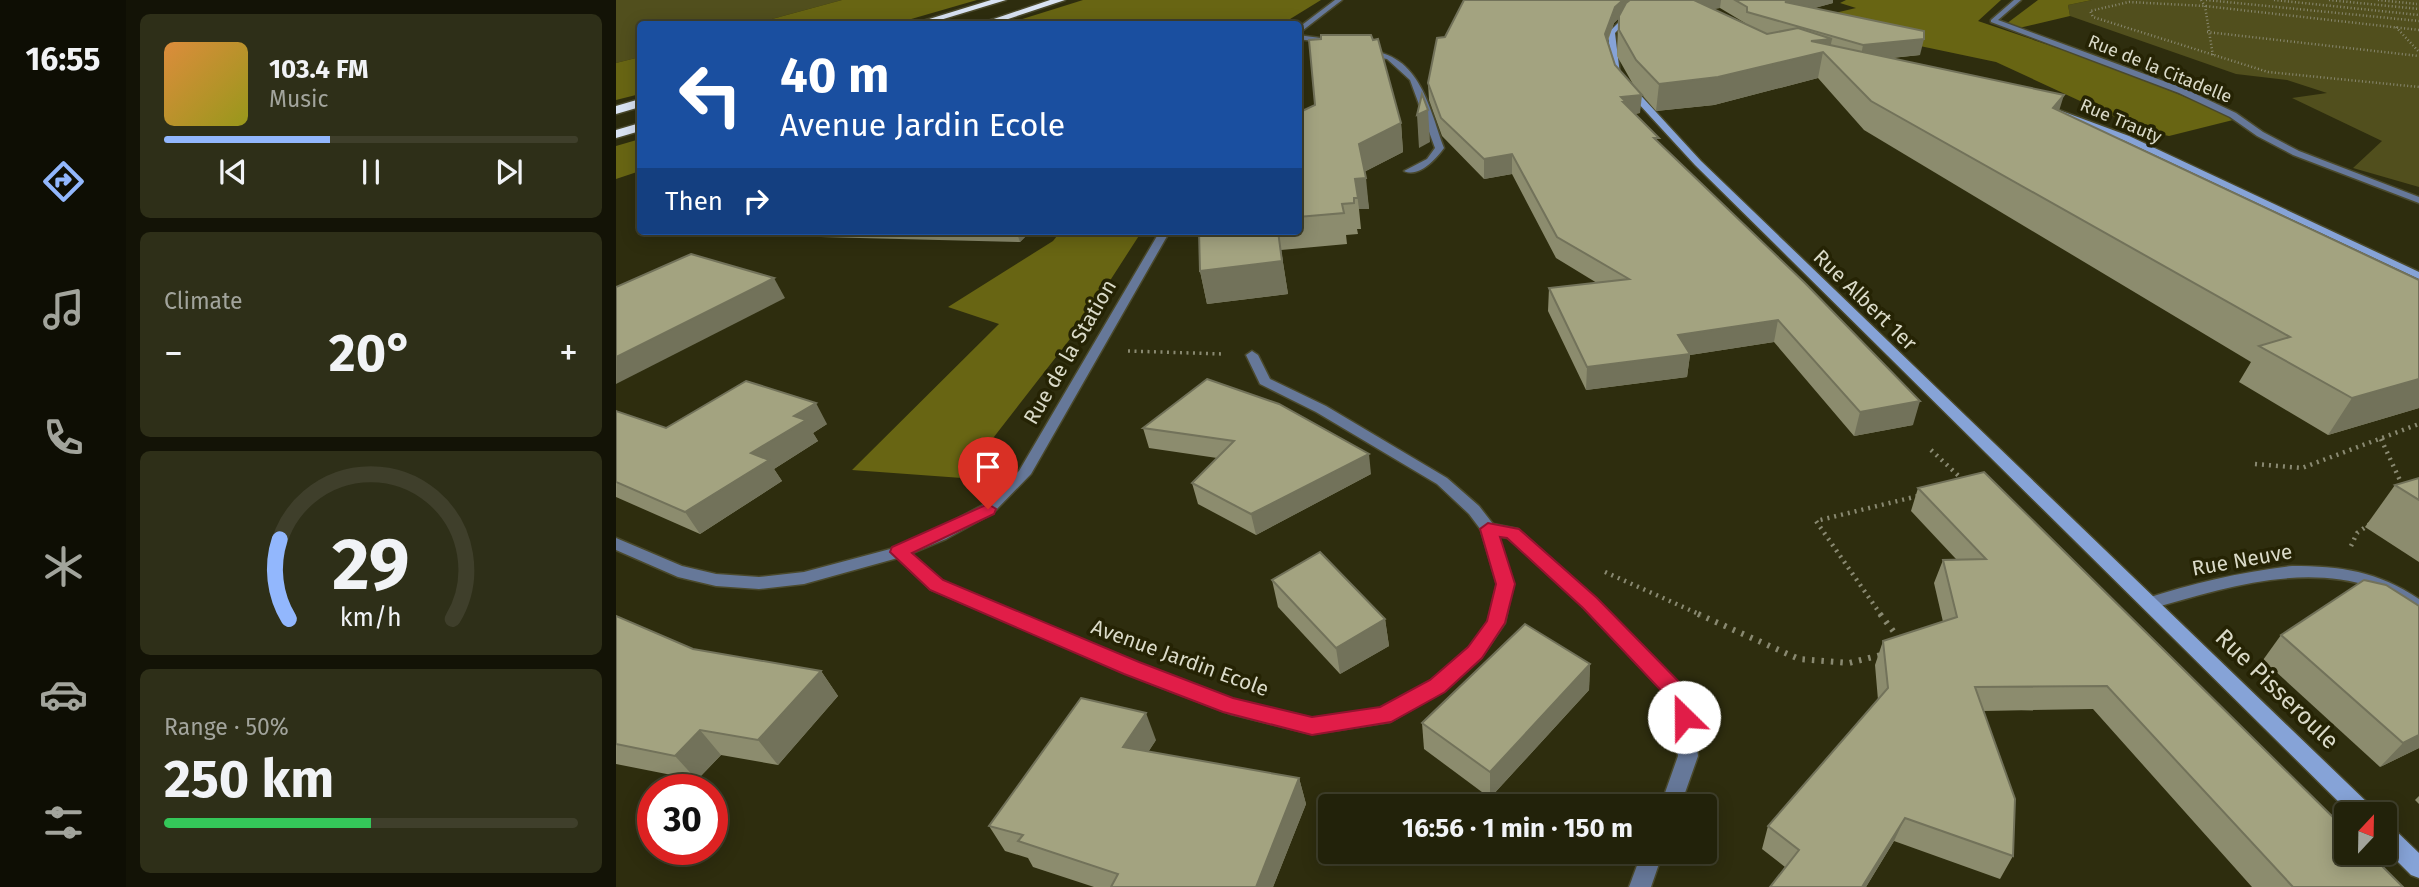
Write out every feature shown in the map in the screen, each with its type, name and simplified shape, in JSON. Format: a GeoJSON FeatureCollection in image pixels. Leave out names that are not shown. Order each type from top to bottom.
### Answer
{"type":"FeatureCollection","features":[{"type":"Feature","properties":{"kind":"highway"},"geometry":{"type":"LineString","coordinates":[[928,21],[1001,0]]}},
{"type":"Feature","properties":{"kind":"highway"},"geometry":{"type":"LineString","coordinates":[[994,21],[1060,0]]}},
{"type":"Feature","properties":{"kind":"highway"},"geometry":{"type":"LineString","coordinates":[[616,110],[637,104]]}},
{"type":"Feature","properties":{"kind":"highway"},"geometry":{"type":"LineString","coordinates":[[616,134],[637,128]]}},
{"type":"Feature","properties":{"kind":"main road","name":"Rue Albert 1er"},"geometry":{"type":"LineString","coordinates":[[1637,7],[1617,23],[1611,33],[1615,74],[1698,163],[2150,603]]}},
{"type":"Feature","properties":{"kind":"main road","name":"Rue Trauty"},"geometry":{"type":"LineString","coordinates":[[2046,109],[2126,138],[2419,276]]}},
{"type":"Feature","properties":{"kind":"main road","name":"Rue Pisseroule"},"geometry":{"type":"LineString","coordinates":[[2150,603],[2353,802]]}},
{"type":"Feature","properties":{"kind":"main road"},"geometry":{"type":"LineString","coordinates":[[2398,847],[2419,867]]}},
{"type":"Feature","properties":{"kind":"street"},"geometry":{"type":"LineString","coordinates":[[1302,32],[1339,0]]}},
{"type":"Feature","properties":{"kind":"street","name":"Rue de la Citadelle"},"geometry":{"type":"LineString","coordinates":[[2018,0],[1993,21],[2182,90],[2234,115],[2243,124],[2296,153],[2419,200]]}},
{"type":"Feature","properties":{"kind":"street"},"geometry":{"type":"LineString","coordinates":[[1302,36],[1333,40],[1345,50]]}},
{"type":"Feature","properties":{"kind":"street"},"geometry":{"type":"LineString","coordinates":[[1356,51],[1389,57],[1414,79],[1440,148],[1430,161],[1409,171]]}},
{"type":"Feature","properties":{"kind":"street","name":"Rue de la Station"},"geometry":{"type":"LineString","coordinates":[[899,552],[940,535],[988,509],[1024,474],[1163,235]]}},
{"type":"Feature","properties":{"kind":"street","name":"Avenue Jardin Ecole"},"geometry":{"type":"LineString","coordinates":[[899,552],[936,585],[1132,668],[1231,706],[1312,726],[1383,716],[1437,686],[1475,653],[1496,623],[1506,584],[1488,529],[1474,510],[1442,481],[1321,409],[1265,381],[1252,355]]}},
{"type":"Feature","properties":{"kind":"street"},"geometry":{"type":"LineString","coordinates":[[1488,529],[1513,533],[1590,603],[1681,698],[1688,756],[1675,794]]}},
{"type":"Feature","properties":{"kind":"street"},"geometry":{"type":"LineString","coordinates":[[616,544],[678,571],[716,580],[759,583],[804,578],[899,552]]}},
{"type":"Feature","properties":{"kind":"street","name":"Rue Neuve"},"geometry":{"type":"LineString","coordinates":[[2150,603],[2211,586],[2283,572],[2338,572],[2380,583],[2419,607]]}},
{"type":"Feature","properties":{"kind":"street"},"geometry":{"type":"LineString","coordinates":[[1640,887],[1649,864]]}},
{"type":"Feature","properties":{"kind":"path"},"geometry":{"type":"LineString","coordinates":[[2201,0],[2213,57]]}},
{"type":"Feature","properties":{"kind":"path"},"geometry":{"type":"LineString","coordinates":[[2206,0],[2419,21]]}},
{"type":"Feature","properties":{"kind":"path"},"geometry":{"type":"LineString","coordinates":[[2259,0],[2261,5]]}},
{"type":"Feature","properties":{"kind":"path"},"geometry":{"type":"LineString","coordinates":[[2274,0],[2419,15]]}},
{"type":"Feature","properties":{"kind":"path"},"geometry":{"type":"LineString","coordinates":[[2329,0],[2418,6]]}},
{"type":"Feature","properties":{"kind":"path"},"geometry":{"type":"LineString","coordinates":[[2378,0],[2418,6]]}},
{"type":"Feature","properties":{"kind":"path"},"geometry":{"type":"LineString","coordinates":[[2411,0],[2418,6]]}},
{"type":"Feature","properties":{"kind":"path"},"geometry":{"type":"LineString","coordinates":[[2419,30],[2204,6],[2129,2],[2090,11],[2093,17],[2213,57],[2268,72],[2419,87]]}},
{"type":"Feature","properties":{"kind":"path"},"geometry":{"type":"LineString","coordinates":[[2396,27],[2419,53]]}},
{"type":"Feature","properties":{"kind":"path"},"geometry":{"type":"LineString","coordinates":[[2207,32],[2419,53]]}},
{"type":"Feature","properties":{"kind":"path"},"geometry":{"type":"LineString","coordinates":[[1136,351],[1194,353]]}},
{"type":"Feature","properties":{"kind":"path"},"geometry":{"type":"LineString","coordinates":[[2255,464],[2302,468],[2419,424]]}},
{"type":"Feature","properties":{"kind":"path"},"geometry":{"type":"LineString","coordinates":[[2381,439],[2407,496]]}},
{"type":"Feature","properties":{"kind":"path"},"geometry":{"type":"LineString","coordinates":[[1931,450],[1968,484],[1955,487]]}},
{"type":"Feature","properties":{"kind":"path"},"geometry":{"type":"LineString","coordinates":[[1908,649],[1859,586],[1816,521],[1930,493]]}},
{"type":"Feature","properties":{"kind":"path"},"geometry":{"type":"LineString","coordinates":[[2338,572],[2357,533],[2377,518]]}},
{"type":"Feature","properties":{"kind":"path"},"geometry":{"type":"LineString","coordinates":[[1595,567],[1799,659],[1849,663],[1884,654]]}},
{"type":"Feature","properties":{"kind":"shaded area"},"geometry":{"type":"Polygon","coordinates":[[[616,0],[842,0],[765,21],[637,21],[637,58],[616,63],[616,0]]]}},
{"type":"Feature","properties":{"kind":"shaded area"},"geometry":{"type":"Polygon","coordinates":[[[842,0],[977,0],[904,21],[765,21],[842,0]]]}},
{"type":"Feature","properties":{"kind":"shaded area"},"geometry":{"type":"Polygon","coordinates":[[[1083,0],[1321,0],[1287,21],[1016,21],[1083,0]]]}},
{"type":"Feature","properties":{"kind":"shaded area"},"geometry":{"type":"Polygon","coordinates":[[[1846,0],[2001,0],[1978,21],[2119,69],[2237,119],[2169,136],[2145,131],[1996,62],[1801,21],[1856,8],[1840,3],[1846,0]]]}},
{"type":"Feature","properties":{"kind":"shaded area"},"geometry":{"type":"Polygon","coordinates":[[[2038,0],[2092,0],[2068,5],[2070,16],[2019,28],[2006,24],[2038,0]]]}},
{"type":"Feature","properties":{"kind":"shaded area"},"geometry":{"type":"Polygon","coordinates":[[[2092,0],[2419,0],[2419,187],[2353,168],[2382,141],[2292,98],[2327,93],[2287,80],[2236,74],[2070,16],[2068,5],[2092,0]]]}},
{"type":"Feature","properties":{"kind":"shaded area"},"geometry":{"type":"Polygon","coordinates":[[[637,58],[637,95],[616,100],[616,63],[637,58]]]}},
{"type":"Feature","properties":{"kind":"shaded area"},"geometry":{"type":"Polygon","coordinates":[[[637,140],[637,172],[616,179],[616,146],[637,140]]]}},
{"type":"Feature","properties":{"kind":"shaded area"},"geometry":{"type":"Polygon","coordinates":[[[1058,235],[1139,235],[1084,321],[962,478],[852,470],[999,324],[948,307],[1053,241],[1058,235]]]}},
{"type":"Feature","properties":{"kind":"building"},"geometry":{"type":"Polygon","coordinates":[[[1464,0],[1623,0],[1615,7],[1605,34],[1615,65],[1642,95],[1621,97],[1626,102],[1623,102],[1659,138],[1654,138],[1805,283],[1920,401],[1860,412],[1778,320],[1678,335],[1690,354],[1587,367],[1549,288],[1629,279],[1557,237],[1512,154],[1484,159],[1441,118],[1428,83],[1437,38],[1445,37],[1464,0]]]}},
{"type":"Feature","properties":{"kind":"building"},"geometry":{"type":"Polygon","coordinates":[[[1630,0],[1694,0],[1767,34],[1798,28],[1832,39],[1811,41],[2064,95],[2053,108],[2419,280],[2419,379],[2352,398],[2259,346],[2290,337],[1871,101],[1823,52],[1718,77],[1659,84],[1636,60],[1619,30],[1619,16],[1630,0]]]}},
{"type":"Feature","properties":{"kind":"building"},"geometry":{"type":"Polygon","coordinates":[[[1735,0],[1793,0],[1785,2],[1924,31],[1924,39],[1863,45],[1747,12],[1747,7],[1735,0]]]}},
{"type":"Feature","properties":{"kind":"building"},"geometry":{"type":"Polygon","coordinates":[[[1321,35],[1371,35],[1373,40],[1378,39],[1401,123],[1359,144],[1366,178],[1355,179],[1358,198],[1354,198],[1354,203],[1342,204],[1344,213],[1302,217],[1302,111],[1315,105],[1309,40],[1321,39],[1321,35]]]}},
{"type":"Feature","properties":{"kind":"building"},"geometry":{"type":"Polygon","coordinates":[[[1422,94],[1428,110],[1417,115],[1422,94]]]}},
{"type":"Feature","properties":{"kind":"building"},"geometry":{"type":"Polygon","coordinates":[[[1199,235],[1279,235],[1282,261],[1200,271],[1199,235]]]}},
{"type":"Feature","properties":{"kind":"building"},"geometry":{"type":"Polygon","coordinates":[[[691,254],[774,278],[616,357],[616,287],[691,254]]]}},
{"type":"Feature","properties":{"kind":"building"},"geometry":{"type":"Polygon","coordinates":[[[1207,379],[1279,404],[1369,454],[1251,514],[1192,483],[1234,441],[1143,428],[1207,379]]]}},
{"type":"Feature","properties":{"kind":"building"},"geometry":{"type":"Polygon","coordinates":[[[746,381],[816,403],[794,416],[806,420],[751,453],[769,460],[685,512],[616,482],[616,411],[666,428],[746,381]]]}},
{"type":"Feature","properties":{"kind":"building"},"geometry":{"type":"Polygon","coordinates":[[[1984,472],[2334,818],[2334,865],[2381,865],[2403,887],[2293,887],[2107,686],[1975,687],[2015,799],[2013,856],[1905,818],[1862,887],[1770,887],[1799,850],[1768,826],[1888,688],[1883,641],[1957,617],[1943,560],[1986,559],[1918,488],[1984,472]]]}},
{"type":"Feature","properties":{"kind":"building"},"geometry":{"type":"Polygon","coordinates":[[[2419,478],[2419,500],[2395,485],[2419,478]]]}},
{"type":"Feature","properties":{"kind":"building"},"geometry":{"type":"Polygon","coordinates":[[[1320,552],[1385,619],[1336,648],[1272,580],[1320,552]]]}},
{"type":"Feature","properties":{"kind":"building"},"geometry":{"type":"Polygon","coordinates":[[[2364,580],[2386,585],[2419,606],[2419,735],[2403,743],[2281,635],[2364,580]]]}},
{"type":"Feature","properties":{"kind":"building"},"geometry":{"type":"Polygon","coordinates":[[[616,616],[693,649],[821,671],[758,740],[700,730],[675,756],[616,744],[616,616]]]}},
{"type":"Feature","properties":{"kind":"building"},"geometry":{"type":"Polygon","coordinates":[[[1525,624],[1590,664],[1490,772],[1422,723],[1525,624]]]}},
{"type":"Feature","properties":{"kind":"building"},"geometry":{"type":"Polygon","coordinates":[[[1081,698],[1146,713],[1123,747],[1299,778],[1256,887],[1111,887],[1118,874],[1018,841],[1023,835],[989,826],[1081,698]]]}},
{"type":"Feature","properties":{"kind":"route"},"geometry":{"type":"LineString","coordinates":[[988,509],[940,535],[899,552],[936,585],[1132,668],[1231,706],[1312,726],[1383,716],[1437,686],[1475,653],[1496,623],[1506,584],[1488,529],[1513,533],[1590,603],[1681,698],[1684,717]]}}]}
